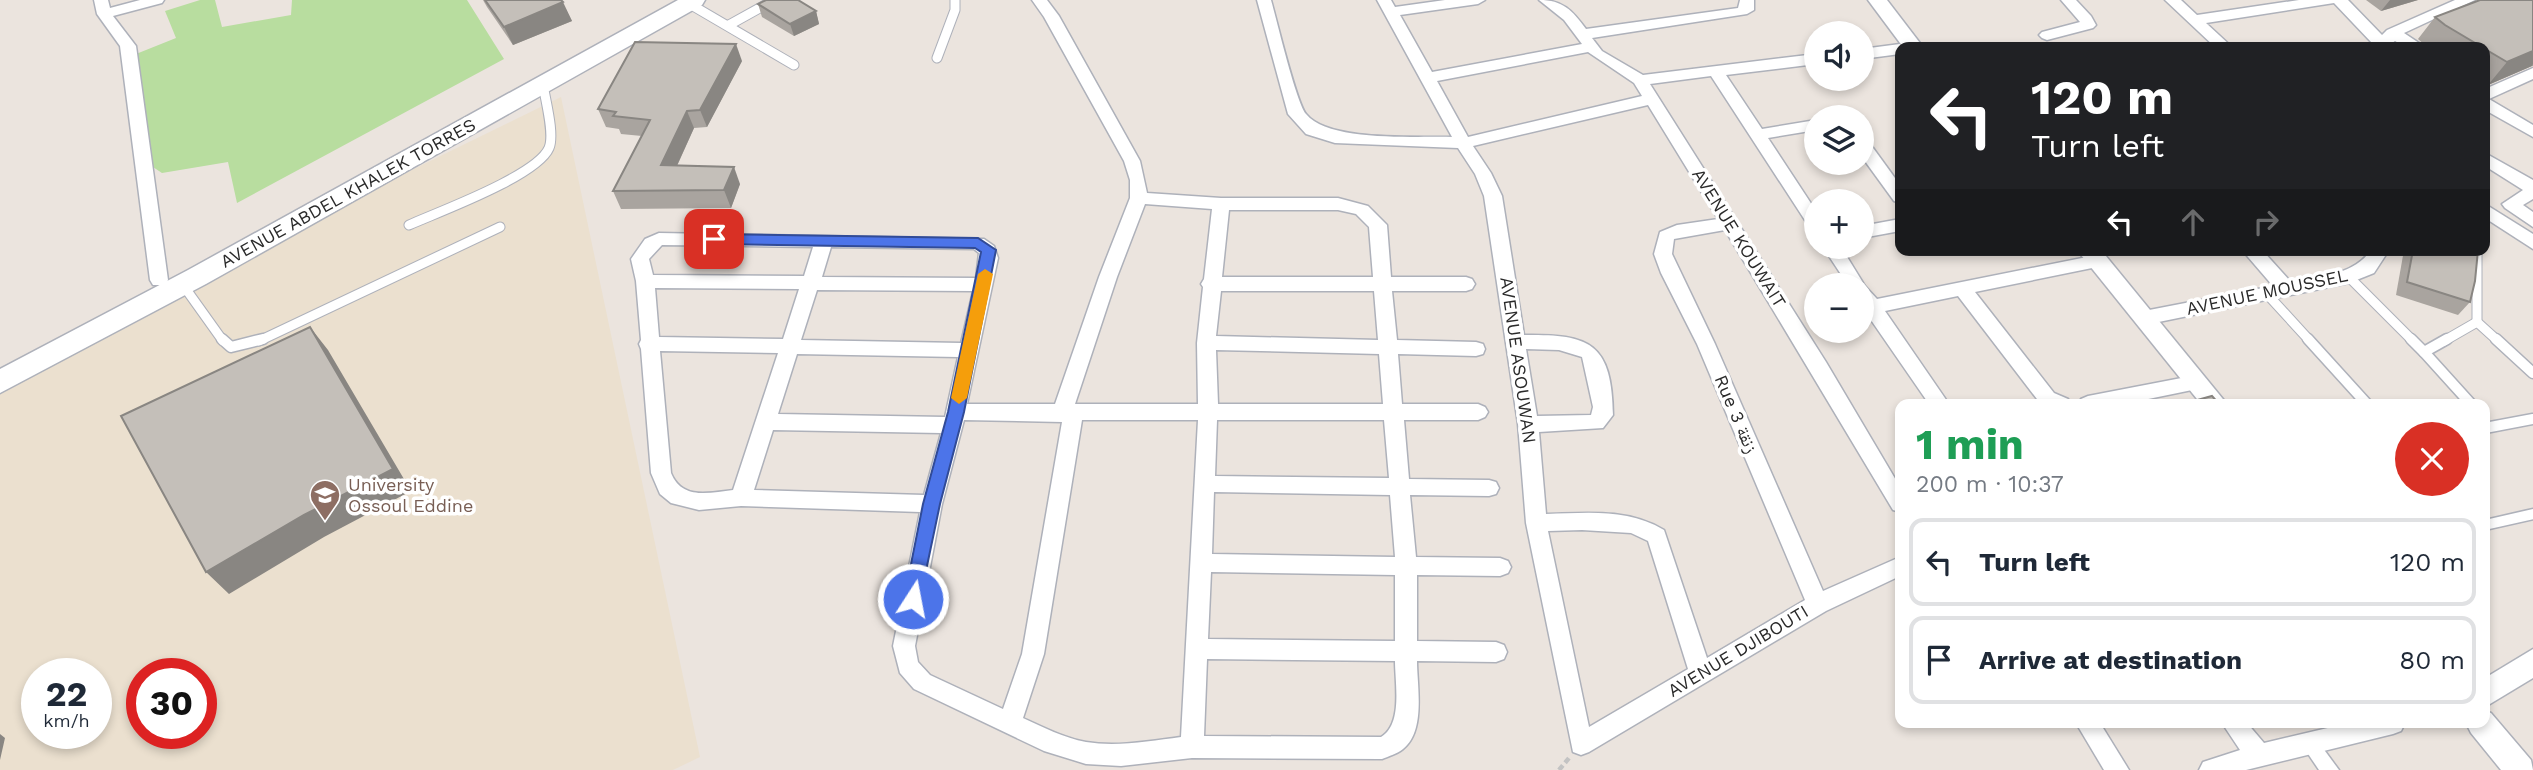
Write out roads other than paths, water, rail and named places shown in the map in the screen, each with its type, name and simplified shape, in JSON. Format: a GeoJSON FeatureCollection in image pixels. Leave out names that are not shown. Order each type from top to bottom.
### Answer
{"type":"FeatureCollection","features":[{"type":"Feature","properties":{"kind":"main road","name":"AVENUE ABDEL KHALEK TORRES"},"geometry":{"type":"LineString","coordinates":[[0,364],[171,282],[543,83],[683,1]]}},
{"type":"Feature","properties":{"kind":"main road","name":"AVENUE ABDEL KHALEK TORRES"},"geometry":{"type":"LineString","coordinates":[[0,382],[171,282],[683,1]]}},
{"type":"Feature","properties":{"kind":"street"},"geometry":{"type":"LineString","coordinates":[[158,0],[103,7],[128,46],[171,282]]}},
{"type":"Feature","properties":{"kind":"street"},"geometry":{"type":"LineString","coordinates":[[1264,0],[1296,114],[1303,123],[1335,138],[1463,143],[1652,99]]}},
{"type":"Feature","properties":{"kind":"street"},"geometry":{"type":"LineString","coordinates":[[1387,6],[1478,0]]}},
{"type":"Feature","properties":{"kind":"street","name":"AVENUE KOUWAIT"},"geometry":{"type":"LineString","coordinates":[[1546,0],[1569,17],[1610,63],[1640,80],[1895,496]]}},
{"type":"Feature","properties":{"kind":"street"},"geometry":{"type":"LineString","coordinates":[[1877,0],[1909,42]]}},
{"type":"Feature","properties":{"kind":"street"},"geometry":{"type":"LineString","coordinates":[[2047,35],[2088,26],[2086,19],[2068,0]]}},
{"type":"Feature","properties":{"kind":"street"},"geometry":{"type":"LineString","coordinates":[[2172,0],[2218,42]]}},
{"type":"Feature","properties":{"kind":"street"},"geometry":{"type":"LineString","coordinates":[[2194,20],[2329,0]]}},
{"type":"Feature","properties":{"kind":"street"},"geometry":{"type":"LineString","coordinates":[[2340,0],[2387,38],[2441,4],[2468,0]]}},
{"type":"Feature","properties":{"kind":"street"},"geometry":{"type":"LineString","coordinates":[[1010,723],[1034,654],[1068,414],[1108,277],[1139,198],[1138,180],[1132,161],[1044,2]]}},
{"type":"Feature","properties":{"kind":"street","name":"AVENUE ASOUWAN"},"geometry":{"type":"LineString","coordinates":[[1387,6],[1463,143],[1483,173],[1493,196],[1528,424],[1536,523],[1581,744]]}},
{"type":"Feature","properties":{"kind":"street"},"geometry":{"type":"LineString","coordinates":[[1427,78],[1742,6]]}},
{"type":"Feature","properties":{"kind":"street"},"geometry":{"type":"LineString","coordinates":[[1874,52],[1895,50]]}},
{"type":"Feature","properties":{"kind":"street"},"geometry":{"type":"LineString","coordinates":[[1640,80],[1804,61]]}},
{"type":"Feature","properties":{"kind":"street"},"geometry":{"type":"LineString","coordinates":[[1716,72],[1804,206]]}},
{"type":"Feature","properties":{"kind":"street"},"geometry":{"type":"LineString","coordinates":[[2490,93],[2533,73]]}},
{"type":"Feature","properties":{"kind":"street"},"geometry":{"type":"LineString","coordinates":[[2490,96],[2533,132]]}},
{"type":"Feature","properties":{"kind":"street"},"geometry":{"type":"LineString","coordinates":[[1757,135],[1804,127]]}},
{"type":"Feature","properties":{"kind":"street"},"geometry":{"type":"LineString","coordinates":[[1874,161],[1895,190]]}},
{"type":"Feature","properties":{"kind":"street"},"geometry":{"type":"LineString","coordinates":[[2490,162],[2533,190],[2511,204],[2533,221]]}},
{"type":"Feature","properties":{"kind":"street"},"geometry":{"type":"LineString","coordinates":[[932,504],[741,498],[699,502],[678,497],[667,488],[660,473],[645,281],[640,259],[651,243],[659,239],[978,243],[988,250],[955,418],[932,504],[904,646],[908,666],[922,682],[1052,743],[1086,753],[1121,755],[1192,747],[1382,748],[1394,744],[1402,736],[1406,718],[1406,568],[1378,225],[1362,210],[1338,204],[1221,204],[1139,198]]}},
{"type":"Feature","properties":{"kind":"street"},"geometry":{"type":"LineString","coordinates":[[1192,747],[1208,412],[1206,343],[1210,284],[1221,204]]}},
{"type":"Feature","properties":{"kind":"street"},"geometry":{"type":"LineString","coordinates":[[2490,213],[2533,243]]}},
{"type":"Feature","properties":{"kind":"street"},"geometry":{"type":"LineString","coordinates":[[1677,231],[1730,223]]}},
{"type":"Feature","properties":{"kind":"street"},"geometry":{"type":"LineString","coordinates":[[1874,230],[1895,226]]}},
{"type":"Feature","properties":{"kind":"street","name":"Rue 3 زنقة"},"geometry":{"type":"LineString","coordinates":[[1677,231],[1666,236],[1663,243],[1666,263],[1706,344],[1818,604]]}},
{"type":"Feature","properties":{"kind":"street"},"geometry":{"type":"LineString","coordinates":[[741,498],[824,241]]}},
{"type":"Feature","properties":{"kind":"street"},"geometry":{"type":"LineString","coordinates":[[1874,298],[1962,288],[2092,256],[2211,399]]}},
{"type":"Feature","properties":{"kind":"street"},"geometry":{"type":"LineString","coordinates":[[2256,256],[2288,290]]}},
{"type":"Feature","properties":{"kind":"street","name":"AVENUE MOUSSEL"},"geometry":{"type":"LineString","coordinates":[[2144,318],[2349,277],[2368,268],[2376,256]]}},
{"type":"Feature","properties":{"kind":"street"},"geometry":{"type":"LineString","coordinates":[[645,281],[983,285]]}},
{"type":"Feature","properties":{"kind":"street"},"geometry":{"type":"LineString","coordinates":[[1210,284],[1466,284]]}},
{"type":"Feature","properties":{"kind":"street"},"geometry":{"type":"LineString","coordinates":[[1962,288],[2049,399]]}},
{"type":"Feature","properties":{"kind":"street"},"geometry":{"type":"LineString","coordinates":[[1874,309],[1936,399]]}},
{"type":"Feature","properties":{"kind":"street"},"geometry":{"type":"LineString","coordinates":[[1516,342],[1574,344],[1585,349],[1592,356],[1603,407],[1603,415],[1596,424],[1528,424]]}},
{"type":"Feature","properties":{"kind":"street"},"geometry":{"type":"LineString","coordinates":[[1206,343],[1476,349]]}},
{"type":"Feature","properties":{"kind":"street"},"geometry":{"type":"LineString","coordinates":[[648,344],[968,350]]}},
{"type":"Feature","properties":{"kind":"street"},"geometry":{"type":"LineString","coordinates":[[2113,399],[2197,382]]}},
{"type":"Feature","properties":{"kind":"street"},"geometry":{"type":"LineString","coordinates":[[767,422],[1208,412],[1478,412]]}},
{"type":"Feature","properties":{"kind":"street"},"geometry":{"type":"LineString","coordinates":[[1203,484],[1489,488]]}},
{"type":"Feature","properties":{"kind":"street"},"geometry":{"type":"LineString","coordinates":[[1536,523],[1629,523],[1646,527],[1657,536],[1702,674]]}},
{"type":"Feature","properties":{"kind":"street"},"geometry":{"type":"LineString","coordinates":[[1202,563],[1406,568],[1500,567]]}},
{"type":"Feature","properties":{"kind":"street","name":"AVENUE DJIBOUTI"},"geometry":{"type":"LineString","coordinates":[[1581,744],[1818,604],[1895,568]]}},
{"type":"Feature","properties":{"kind":"street"},"geometry":{"type":"LineString","coordinates":[[1196,649],[1496,652]]}},
{"type":"Feature","properties":{"kind":"street"},"geometry":{"type":"LineString","coordinates":[[2490,691],[2533,662]]}},
{"type":"Feature","properties":{"kind":"street"},"geometry":{"type":"LineString","coordinates":[[2090,728],[2118,770]]}},
{"type":"Feature","properties":{"kind":"street"},"geometry":{"type":"LineString","coordinates":[[2238,728],[2259,755]]}},
{"type":"Feature","properties":{"kind":"street"},"geometry":{"type":"LineString","coordinates":[[2211,770],[2308,742],[2371,728]]}},
{"type":"Feature","properties":{"kind":"street"},"geometry":{"type":"LineString","coordinates":[[2485,728],[2520,770]]}},
{"type":"Feature","properties":{"kind":"street"},"geometry":{"type":"LineString","coordinates":[[2308,742],[2330,770]]}},
{"type":"Feature","properties":{"kind":"lane"},"geometry":{"type":"LineString","coordinates":[[729,25],[774,0]]}},
{"type":"Feature","properties":{"kind":"lane"},"geometry":{"type":"LineString","coordinates":[[937,58],[955,10],[955,0]]}},
{"type":"Feature","properties":{"kind":"lane"},"geometry":{"type":"LineString","coordinates":[[683,1],[729,25],[794,65]]}},
{"type":"Feature","properties":{"kind":"lane"},"geometry":{"type":"LineString","coordinates":[[409,225],[522,173],[543,158],[550,146],[543,83]]}},
{"type":"Feature","properties":{"kind":"lane"},"geometry":{"type":"LineString","coordinates":[[171,282],[225,344],[231,347],[241,346],[259,341],[500,227]]}},
{"type":"Feature","properties":{"kind":"lane"},"geometry":{"type":"LineString","coordinates":[[2477,256],[2477,322],[2533,373]]}},
{"type":"Feature","properties":{"kind":"lane"},"geometry":{"type":"LineString","coordinates":[[2349,277],[2466,399]]}},
{"type":"Feature","properties":{"kind":"lane"},"geometry":{"type":"LineString","coordinates":[[2267,295],[2362,399]]}},
{"type":"Feature","properties":{"kind":"lane"},"geometry":{"type":"LineString","coordinates":[[2424,352],[2477,322]]}},
{"type":"Feature","properties":{"kind":"lane"},"geometry":{"type":"LineString","coordinates":[[2490,425],[2533,419]]}},
{"type":"Feature","properties":{"kind":"lane"},"geometry":{"type":"LineString","coordinates":[[2490,524],[2533,514]]}},
{"type":"Feature","properties":{"kind":"place","name":"University Ossoul Eddine"},"geometry":{"type":"Point","coordinates":[325,522]}}]}
